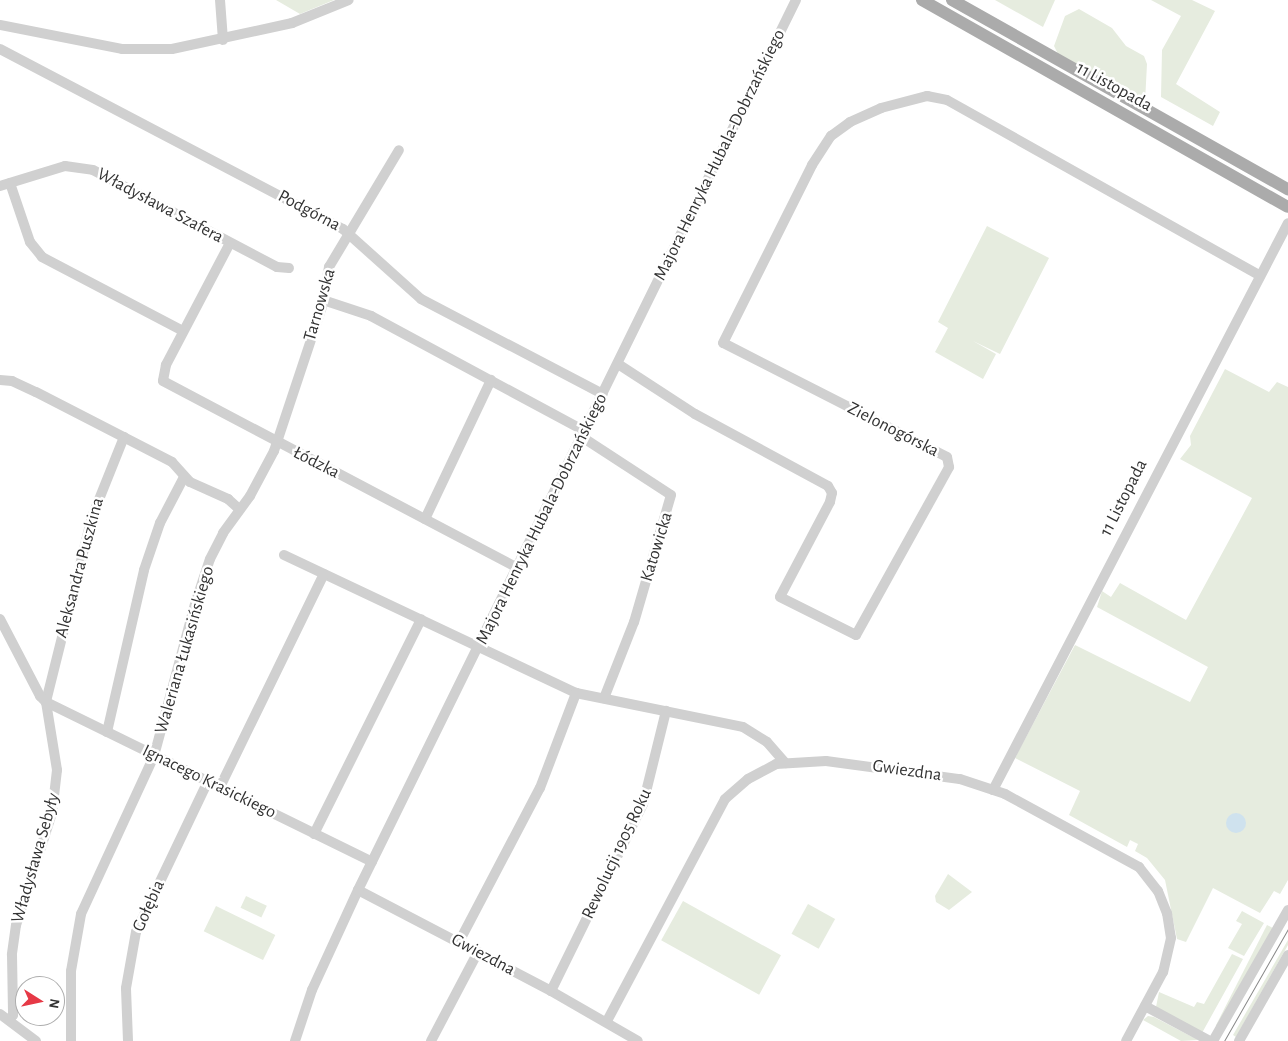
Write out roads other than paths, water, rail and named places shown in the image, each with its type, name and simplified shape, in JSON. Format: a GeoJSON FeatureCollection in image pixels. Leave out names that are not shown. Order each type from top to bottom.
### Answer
{"type":"FeatureCollection","features":[{"type":"Feature","properties":{"kind":"main road","name":"11 Listopada"},"geometry":{"type":"LineString","coordinates":[[922,0],[1288,207]]}},
{"type":"Feature","properties":{"kind":"main road","name":"11 Listopada"},"geometry":{"type":"LineString","coordinates":[[952,0],[1288,189]]}},
{"type":"Feature","properties":{"kind":"main road"},"geometry":{"type":"LineString","coordinates":[[972,28],[980,15]]}},
{"type":"Feature","properties":{"kind":"main road"},"geometry":{"type":"LineString","coordinates":[[1037,64],[1044,51]]}},
{"type":"Feature","properties":{"kind":"main road"},"geometry":{"type":"LineString","coordinates":[[1146,125],[1152,113]]}},
{"type":"Feature","properties":{"kind":"street"},"geometry":{"type":"LineString","coordinates":[[220,0],[223,40]]}},
{"type":"Feature","properties":{"kind":"street"},"geometry":{"type":"LineString","coordinates":[[0,25],[122,49],[172,49],[223,40],[292,23],[349,0]]}},
{"type":"Feature","properties":{"kind":"street","name":"Majora Henryka Hubala-Dobrzańskiego"},"geometry":{"type":"LineString","coordinates":[[295,1041],[316,982],[358,890],[796,0]]}},
{"type":"Feature","properties":{"kind":"street","name":"Podgórna"},"geometry":{"type":"LineString","coordinates":[[0,49],[348,232],[421,299],[603,394]]}},
{"type":"Feature","properties":{"kind":"street","name":"Zielonogórska"},"geometry":{"type":"LineString","coordinates":[[618,364],[695,414],[828,486],[832,493],[830,502],[780,597],[856,636],[948,467],[947,457],[723,343],[812,165],[830,136],[850,122],[881,108],[927,96],[966,108],[1260,276]]}},
{"type":"Feature","properties":{"kind":"street","name":"Tarnowska"},"geometry":{"type":"LineString","coordinates":[[276,442],[323,300],[326,276],[348,232],[399,150]]}},
{"type":"Feature","properties":{"kind":"street","name":"Władysława Szafera"},"geometry":{"type":"LineString","coordinates":[[0,186],[65,166],[93,170],[230,243],[278,267],[289,268]]}},
{"type":"Feature","properties":{"kind":"street"},"geometry":{"type":"LineString","coordinates":[[10,183],[30,242],[42,257],[183,331]]}},
{"type":"Feature","properties":{"kind":"street","name":"11 Listopada"},"geometry":{"type":"LineString","coordinates":[[992,790],[1088,603],[1288,224]]}},
{"type":"Feature","properties":{"kind":"street","name":"Łódzka"},"geometry":{"type":"LineString","coordinates":[[230,243],[166,365],[164,381],[517,568]]}},
{"type":"Feature","properties":{"kind":"street"},"geometry":{"type":"LineString","coordinates":[[323,300],[371,316],[491,380],[583,434]]}},
{"type":"Feature","properties":{"kind":"street"},"geometry":{"type":"LineString","coordinates":[[0,380],[12,381],[178,466],[184,478],[240,509]]}},
{"type":"Feature","properties":{"kind":"street"},"geometry":{"type":"LineString","coordinates":[[425,519],[491,380]]}},
{"type":"Feature","properties":{"kind":"street","name":"Katowicka"},"geometry":{"type":"LineString","coordinates":[[583,434],[671,495],[634,622],[604,698]]}},
{"type":"Feature","properties":{"kind":"street","name":"Aleksandra Puszkina"},"geometry":{"type":"LineString","coordinates":[[46,702],[92,517],[124,437]]}},
{"type":"Feature","properties":{"kind":"street","name":"Waleriana Łukasińskiego"},"geometry":{"type":"LineString","coordinates":[[70,1041],[71,971],[81,914],[154,756],[195,604],[216,546],[259,480],[276,442]]}},
{"type":"Feature","properties":{"kind":"street"},"geometry":{"type":"LineString","coordinates":[[107,732],[144,570],[160,523],[184,478]]}},
{"type":"Feature","properties":{"kind":"street"},"geometry":{"type":"LineString","coordinates":[[284,555],[576,693],[743,727],[767,742],[785,763]]}},
{"type":"Feature","properties":{"kind":"street"},"geometry":{"type":"LineString","coordinates":[[220,787],[324,574]]}},
{"type":"Feature","properties":{"kind":"street","name":"Władysława Sebyły"},"geometry":{"type":"LineString","coordinates":[[0,619],[40,696],[46,702],[56,753],[56,787],[52,813],[16,925],[12,955],[12,1015],[4,1017]]}},
{"type":"Feature","properties":{"kind":"street"},"geometry":{"type":"LineString","coordinates":[[314,834],[421,619]]}},
{"type":"Feature","properties":{"kind":"street"},"geometry":{"type":"LineString","coordinates":[[459,942],[540,788],[576,693]]}},
{"type":"Feature","properties":{"kind":"street","name":"Ignacego Krasickiego"},"geometry":{"type":"LineString","coordinates":[[46,702],[372,862]]}},
{"type":"Feature","properties":{"kind":"street","name":"Rewolucji 1905 Roku"},"geometry":{"type":"LineString","coordinates":[[551,991],[643,804],[666,711]]}},
{"type":"Feature","properties":{"kind":"street","name":"Gwiezdna"},"geometry":{"type":"LineString","coordinates":[[607,1021],[721,805],[760,770],[785,763],[826,761],[960,778],[1041,812],[1131,862],[1158,891],[1167,913],[1170,951],[1163,972],[1126,1041]]}},
{"type":"Feature","properties":{"kind":"street","name":"Gołębia"},"geometry":{"type":"LineString","coordinates":[[128,1041],[126,988],[136,932],[208,781]]}},
{"type":"Feature","properties":{"kind":"street","name":"Gwiezdna"},"geometry":{"type":"LineString","coordinates":[[358,890],[607,1021],[638,1041]]}},
{"type":"Feature","properties":{"kind":"street"},"geometry":{"type":"LineString","coordinates":[[1145,1006],[1212,1041],[1288,910]]}},
{"type":"Feature","properties":{"kind":"street"},"geometry":{"type":"LineString","coordinates":[[431,1041],[478,952]]}},
{"type":"Feature","properties":{"kind":"street"},"geometry":{"type":"LineString","coordinates":[[1239,1041],[1288,955]]}},
{"type":"Feature","properties":{"kind":"street"},"geometry":{"type":"LineString","coordinates":[[4,1017],[36,1041]]}},
{"type":"Feature","properties":{"kind":"water"},"geometry":{"type":"Polygon","coordinates":[[[1236,813],[1243,816],[1246,823],[1243,830],[1236,833],[1229,830],[1226,823],[1229,816],[1236,813]]]}},
{"type":"Feature","properties":{"kind":"tram line"},"geometry":{"type":"LineString","coordinates":[[1224,1041],[1288,929]]}}]}
